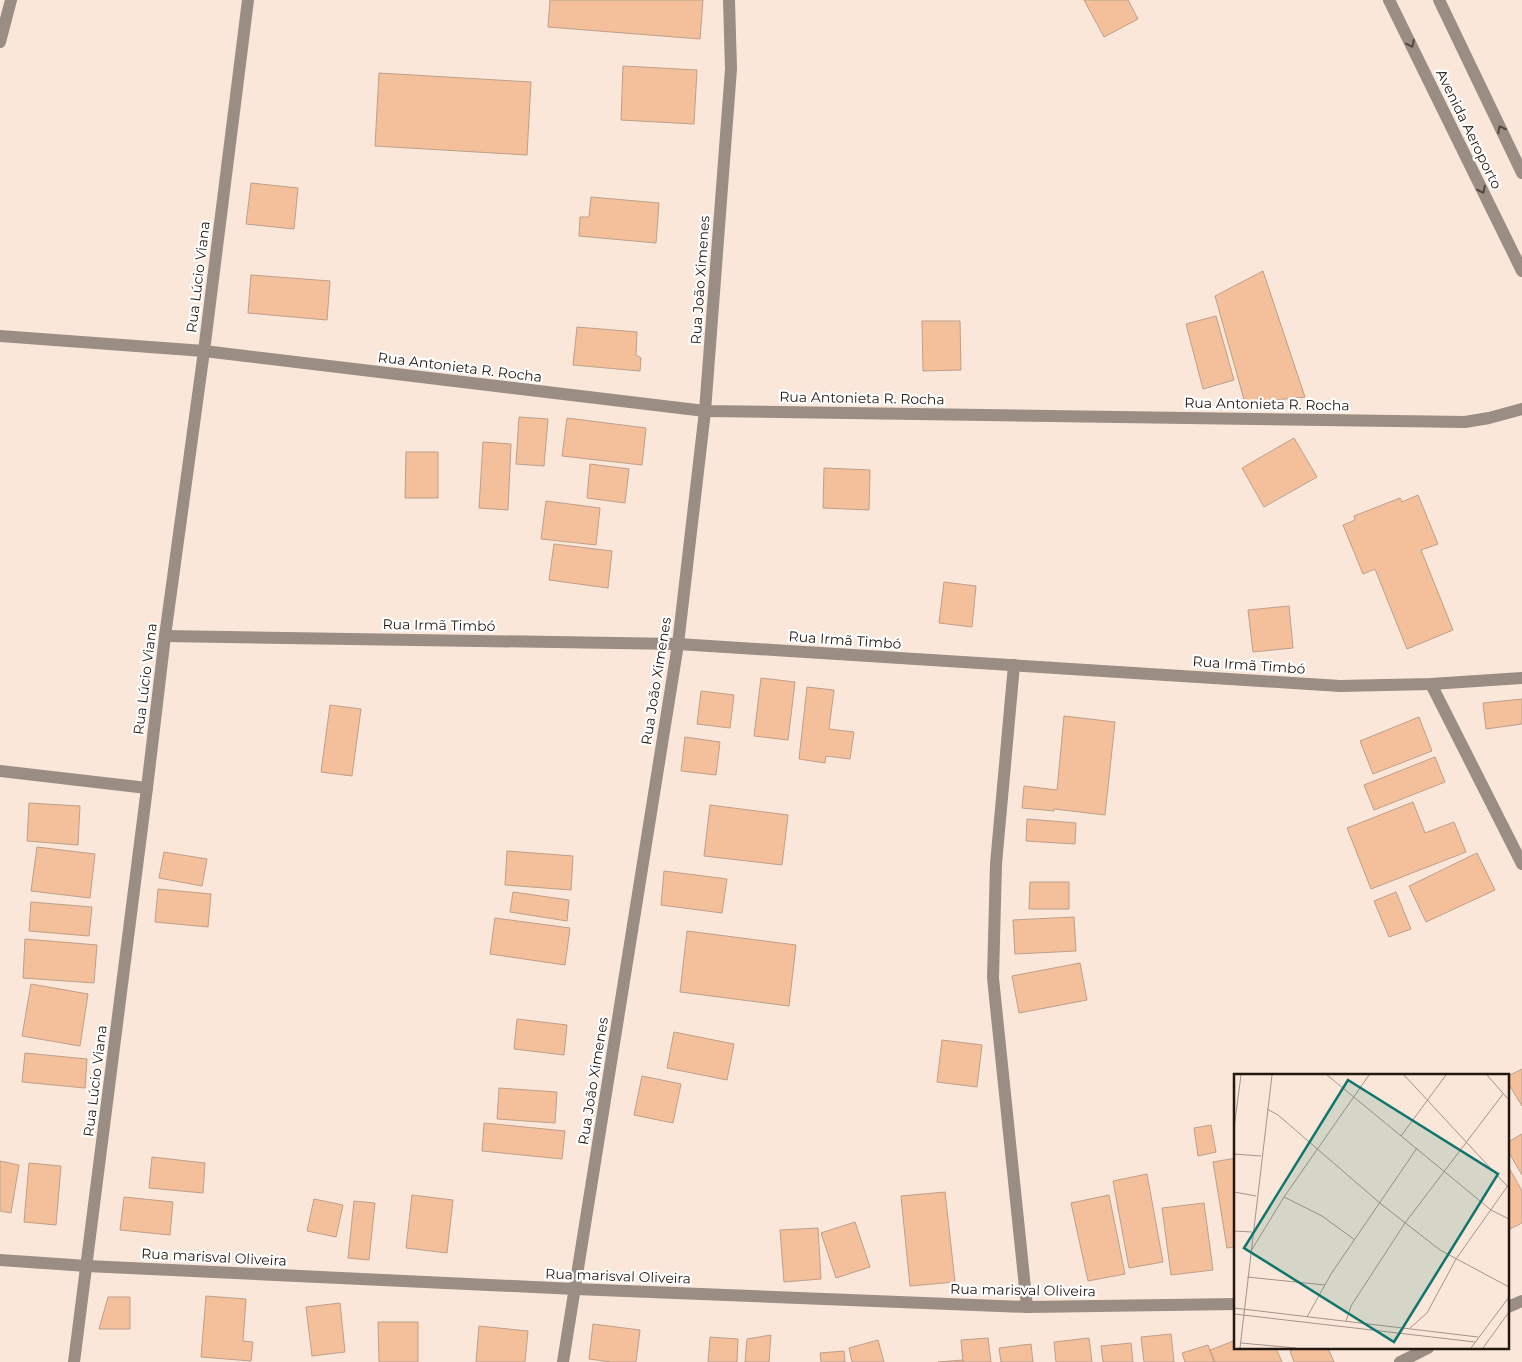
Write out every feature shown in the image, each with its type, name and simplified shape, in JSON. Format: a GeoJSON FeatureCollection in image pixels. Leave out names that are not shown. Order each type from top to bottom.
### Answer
{"type":"FeatureCollection","features":[{"type":"Feature","properties":{"kind":"street"},"geometry":{"type":"LineString","coordinates":[[0,42],[11,0]]}},
{"type":"Feature","properties":{"kind":"street","name":"Rua Lúcio Viana"},"geometry":{"type":"LineString","coordinates":[[74,1362],[147,788],[164,636],[204,351],[248,0]]}},
{"type":"Feature","properties":{"kind":"street","name":"Rua João Ximenes"},"geometry":{"type":"LineString","coordinates":[[563,1362],[678,644],[705,411],[731,68],[729,0]]}},
{"type":"Feature","properties":{"kind":"street","name":"Avenida Aeroporto"},"geometry":{"type":"LineString","coordinates":[[1389,0],[1522,271]]}},
{"type":"Feature","properties":{"kind":"street","name":"Avenida Aeroporto"},"geometry":{"type":"LineString","coordinates":[[1439,0],[1522,173]]}},
{"type":"Feature","properties":{"kind":"street","name":"Rua Antonieta R. Rocha"},"geometry":{"type":"LineString","coordinates":[[0,336],[204,351],[705,411],[1466,422],[1522,409]]}},
{"type":"Feature","properties":{"kind":"street","name":"Rua Irmã Timbó"},"geometry":{"type":"LineString","coordinates":[[164,636],[678,644],[1340,686],[1431,684],[1522,678]]}},
{"type":"Feature","properties":{"kind":"street"},"geometry":{"type":"LineString","coordinates":[[1014,665],[996,864],[993,978],[1027,1308]]}},
{"type":"Feature","properties":{"kind":"street"},"geometry":{"type":"LineString","coordinates":[[1431,684],[1522,864]]}},
{"type":"Feature","properties":{"kind":"street"},"geometry":{"type":"LineString","coordinates":[[0,770],[147,788]]}},
{"type":"Feature","properties":{"kind":"street","name":"Rua marisval Oliveira"},"geometry":{"type":"LineString","coordinates":[[0,1260],[87,1266],[575,1289],[1027,1308],[1234,1304]]}},
{"type":"Feature","properties":{"kind":"street"},"geometry":{"type":"LineString","coordinates":[[1510,1307],[1522,1300]]}},
{"type":"Feature","properties":{"kind":"street"},"geometry":{"type":"LineString","coordinates":[[1400,1362],[1424,1350]]}},
{"type":"Feature","properties":{"kind":"building"},"geometry":{"type":"Polygon","coordinates":[[[550,0],[703,0],[700,39],[548,27],[550,0]]]}},
{"type":"Feature","properties":{"kind":"building"},"geometry":{"type":"Polygon","coordinates":[[[1084,0],[1128,0],[1138,19],[1104,37],[1084,0]]]}},
{"type":"Feature","properties":{"kind":"building"},"geometry":{"type":"Polygon","coordinates":[[[623,66],[697,70],[694,124],[621,120],[623,66]]]}},
{"type":"Feature","properties":{"kind":"building"},"geometry":{"type":"Polygon","coordinates":[[[379,73],[531,82],[527,155],[375,146],[379,73]]]}},
{"type":"Feature","properties":{"kind":"building"},"geometry":{"type":"Polygon","coordinates":[[[251,183],[298,188],[294,229],[246,224],[251,183]]]}},
{"type":"Feature","properties":{"kind":"building"},"geometry":{"type":"Polygon","coordinates":[[[591,197],[659,203],[656,243],[579,236],[580,217],[589,217],[591,197]]]}},
{"type":"Feature","properties":{"kind":"building"},"geometry":{"type":"Polygon","coordinates":[[[1263,271],[1305,397],[1245,403],[1215,296],[1263,271]]]}},
{"type":"Feature","properties":{"kind":"building"},"geometry":{"type":"Polygon","coordinates":[[[251,275],[330,281],[327,320],[248,313],[251,275]]]}},
{"type":"Feature","properties":{"kind":"building"},"geometry":{"type":"Polygon","coordinates":[[[1216,316],[1234,380],[1203,389],[1186,324],[1216,316]]]}},
{"type":"Feature","properties":{"kind":"building"},"geometry":{"type":"Polygon","coordinates":[[[922,321],[960,321],[961,370],[923,371],[922,321]]]}},
{"type":"Feature","properties":{"kind":"building"},"geometry":{"type":"Polygon","coordinates":[[[577,327],[637,332],[636,355],[641,358],[640,371],[573,365],[577,327]]]}},
{"type":"Feature","properties":{"kind":"building"},"geometry":{"type":"Polygon","coordinates":[[[519,417],[548,419],[544,466],[516,464],[519,417]]]}},
{"type":"Feature","properties":{"kind":"building"},"geometry":{"type":"Polygon","coordinates":[[[567,418],[646,428],[642,465],[562,456],[567,418]]]}},
{"type":"Feature","properties":{"kind":"building"},"geometry":{"type":"Polygon","coordinates":[[[1294,438],[1317,477],[1264,507],[1242,468],[1294,438]]]}},
{"type":"Feature","properties":{"kind":"building"},"geometry":{"type":"Polygon","coordinates":[[[483,442],[511,444],[508,510],[479,508],[483,442]]]}},
{"type":"Feature","properties":{"kind":"building"},"geometry":{"type":"Polygon","coordinates":[[[406,452],[438,452],[438,498],[405,498],[406,452]]]}},
{"type":"Feature","properties":{"kind":"building"},"geometry":{"type":"Polygon","coordinates":[[[590,464],[629,469],[625,503],[587,498],[590,464]]]}},
{"type":"Feature","properties":{"kind":"building"},"geometry":{"type":"Polygon","coordinates":[[[824,468],[870,470],[869,510],[823,508],[824,468]]]}},
{"type":"Feature","properties":{"kind":"building"},"geometry":{"type":"Polygon","coordinates":[[[1418,495],[1438,544],[1421,550],[1453,630],[1407,649],[1375,569],[1363,574],[1343,525],[1355,520],[1354,516],[1400,498],[1402,502],[1418,495]]]}},
{"type":"Feature","properties":{"kind":"building"},"geometry":{"type":"Polygon","coordinates":[[[546,501],[600,508],[596,545],[541,539],[546,501]]]}},
{"type":"Feature","properties":{"kind":"building"},"geometry":{"type":"Polygon","coordinates":[[[554,544],[612,551],[608,588],[549,580],[554,544]]]}},
{"type":"Feature","properties":{"kind":"building"},"geometry":{"type":"Polygon","coordinates":[[[944,582],[976,586],[972,627],[939,623],[944,582]]]}},
{"type":"Feature","properties":{"kind":"building"},"geometry":{"type":"Polygon","coordinates":[[[1289,606],[1293,648],[1253,652],[1248,610],[1289,606]]]}},
{"type":"Feature","properties":{"kind":"building"},"geometry":{"type":"Polygon","coordinates":[[[761,678],[795,682],[788,740],[754,736],[761,678]]]}},
{"type":"Feature","properties":{"kind":"building"},"geometry":{"type":"Polygon","coordinates":[[[807,687],[834,690],[829,729],[854,732],[850,759],[826,756],[825,763],[799,759],[807,687]]]}},
{"type":"Feature","properties":{"kind":"building"},"geometry":{"type":"Polygon","coordinates":[[[701,691],[734,695],[730,728],[697,724],[701,691]]]}},
{"type":"Feature","properties":{"kind":"building"},"geometry":{"type":"Polygon","coordinates":[[[1522,699],[1522,724],[1486,729],[1483,703],[1522,699]]]}},
{"type":"Feature","properties":{"kind":"building"},"geometry":{"type":"Polygon","coordinates":[[[330,705],[361,709],[352,776],[321,772],[330,705]]]}},
{"type":"Feature","properties":{"kind":"building"},"geometry":{"type":"Polygon","coordinates":[[[1064,716],[1115,722],[1105,815],[1054,809],[1054,811],[1022,808],[1024,786],[1057,790],[1064,716]]]}},
{"type":"Feature","properties":{"kind":"building"},"geometry":{"type":"Polygon","coordinates":[[[1419,717],[1432,751],[1373,774],[1360,741],[1419,717]]]}},
{"type":"Feature","properties":{"kind":"building"},"geometry":{"type":"Polygon","coordinates":[[[685,737],[720,742],[716,775],[681,771],[685,737]]]}},
{"type":"Feature","properties":{"kind":"building"},"geometry":{"type":"Polygon","coordinates":[[[1435,757],[1445,782],[1374,810],[1364,785],[1435,757]]]}},
{"type":"Feature","properties":{"kind":"building"},"geometry":{"type":"Polygon","coordinates":[[[1413,802],[1425,833],[1454,822],[1466,852],[1371,889],[1347,828],[1413,802]]]}},
{"type":"Feature","properties":{"kind":"building"},"geometry":{"type":"Polygon","coordinates":[[[29,803],[80,806],[78,845],[27,841],[29,803]]]}},
{"type":"Feature","properties":{"kind":"building"},"geometry":{"type":"Polygon","coordinates":[[[710,805],[788,815],[782,865],[704,856],[710,805]]]}},
{"type":"Feature","properties":{"kind":"building"},"geometry":{"type":"Polygon","coordinates":[[[1027,819],[1076,823],[1075,844],[1026,841],[1027,819]]]}},
{"type":"Feature","properties":{"kind":"building"},"geometry":{"type":"Polygon","coordinates":[[[37,847],[95,854],[90,898],[31,891],[37,847]]]}},
{"type":"Feature","properties":{"kind":"building"},"geometry":{"type":"Polygon","coordinates":[[[507,851],[573,856],[571,890],[505,885],[507,851]]]}},
{"type":"Feature","properties":{"kind":"building"},"geometry":{"type":"Polygon","coordinates":[[[164,852],[207,859],[202,886],[159,878],[164,852]]]}},
{"type":"Feature","properties":{"kind":"building"},"geometry":{"type":"Polygon","coordinates":[[[1477,853],[1495,890],[1426,922],[1409,886],[1477,853]]]}},
{"type":"Feature","properties":{"kind":"building"},"geometry":{"type":"Polygon","coordinates":[[[664,871],[727,879],[722,913],[661,905],[664,871]]]}},
{"type":"Feature","properties":{"kind":"building"},"geometry":{"type":"Polygon","coordinates":[[[1030,882],[1069,882],[1069,909],[1029,909],[1030,882]]]}},
{"type":"Feature","properties":{"kind":"building"},"geometry":{"type":"Polygon","coordinates":[[[158,889],[211,894],[208,927],[155,922],[158,889]]]}},
{"type":"Feature","properties":{"kind":"building"},"geometry":{"type":"Polygon","coordinates":[[[513,892],[569,900],[567,921],[510,912],[513,892]]]}},
{"type":"Feature","properties":{"kind":"building"},"geometry":{"type":"Polygon","coordinates":[[[1396,892],[1411,929],[1389,937],[1374,901],[1396,892]]]}},
{"type":"Feature","properties":{"kind":"building"},"geometry":{"type":"Polygon","coordinates":[[[31,902],[92,907],[89,936],[29,931],[31,902]]]}},
{"type":"Feature","properties":{"kind":"building"},"geometry":{"type":"Polygon","coordinates":[[[1074,917],[1076,951],[1015,954],[1013,920],[1074,917]]]}},
{"type":"Feature","properties":{"kind":"building"},"geometry":{"type":"Polygon","coordinates":[[[495,918],[570,928],[565,965],[490,954],[495,918]]]}},
{"type":"Feature","properties":{"kind":"building"},"geometry":{"type":"Polygon","coordinates":[[[687,931],[796,945],[789,1006],[680,992],[687,931]]]}},
{"type":"Feature","properties":{"kind":"building"},"geometry":{"type":"Polygon","coordinates":[[[25,939],[97,945],[94,983],[23,978],[25,939]]]}},
{"type":"Feature","properties":{"kind":"building"},"geometry":{"type":"Polygon","coordinates":[[[1080,963],[1087,1000],[1019,1013],[1012,976],[1080,963]]]}},
{"type":"Feature","properties":{"kind":"building"},"geometry":{"type":"Polygon","coordinates":[[[31,984],[88,994],[80,1046],[22,1036],[31,984]]]}},
{"type":"Feature","properties":{"kind":"building"},"geometry":{"type":"Polygon","coordinates":[[[517,1019],[567,1025],[564,1055],[514,1049],[517,1019]]]}},
{"type":"Feature","properties":{"kind":"building"},"geometry":{"type":"Polygon","coordinates":[[[674,1032],[734,1044],[727,1080],[667,1068],[674,1032]]]}},
{"type":"Feature","properties":{"kind":"building"},"geometry":{"type":"Polygon","coordinates":[[[942,1040],[982,1045],[977,1087],[937,1082],[942,1040]]]}},
{"type":"Feature","properties":{"kind":"building"},"geometry":{"type":"Polygon","coordinates":[[[25,1053],[87,1059],[85,1088],[22,1082],[25,1053]]]}},
{"type":"Feature","properties":{"kind":"building"},"geometry":{"type":"Polygon","coordinates":[[[1522,1069],[1522,1106],[1510,1086],[1510,1075],[1522,1069]]]}},
{"type":"Feature","properties":{"kind":"building"},"geometry":{"type":"Polygon","coordinates":[[[642,1076],[681,1084],[673,1123],[634,1115],[642,1076]]]}},
{"type":"Feature","properties":{"kind":"building"},"geometry":{"type":"Polygon","coordinates":[[[499,1088],[557,1092],[555,1123],[497,1119],[499,1088]]]}},
{"type":"Feature","properties":{"kind":"building"},"geometry":{"type":"Polygon","coordinates":[[[484,1123],[565,1131],[562,1159],[482,1151],[484,1123]]]}},
{"type":"Feature","properties":{"kind":"building"},"geometry":{"type":"Polygon","coordinates":[[[1211,1125],[1216,1152],[1198,1156],[1194,1128],[1211,1125]]]}},
{"type":"Feature","properties":{"kind":"building"},"geometry":{"type":"Polygon","coordinates":[[[1522,1134],[1522,1175],[1510,1154],[1510,1141],[1522,1134]]]}},
{"type":"Feature","properties":{"kind":"building"},"geometry":{"type":"Polygon","coordinates":[[[152,1157],[205,1163],[203,1193],[149,1188],[152,1157]]]}},
{"type":"Feature","properties":{"kind":"building"},"geometry":{"type":"Polygon","coordinates":[[[1234,1158],[1234,1247],[1227,1248],[1213,1162],[1234,1158]]]}},
{"type":"Feature","properties":{"kind":"building"},"geometry":{"type":"Polygon","coordinates":[[[0,1161],[19,1165],[11,1213],[0,1211],[0,1161]]]}},
{"type":"Feature","properties":{"kind":"building"},"geometry":{"type":"Polygon","coordinates":[[[29,1163],[61,1166],[56,1225],[24,1222],[29,1163]]]}},
{"type":"Feature","properties":{"kind":"building"},"geometry":{"type":"Polygon","coordinates":[[[1510,1170],[1522,1191],[1522,1223],[1510,1229],[1510,1170]]]}},
{"type":"Feature","properties":{"kind":"building"},"geometry":{"type":"Polygon","coordinates":[[[1147,1174],[1163,1262],[1129,1268],[1113,1181],[1147,1174]]]}},
{"type":"Feature","properties":{"kind":"building"},"geometry":{"type":"Polygon","coordinates":[[[945,1192],[955,1282],[910,1286],[901,1196],[945,1192]]]}},
{"type":"Feature","properties":{"kind":"building"},"geometry":{"type":"Polygon","coordinates":[[[412,1195],[453,1200],[447,1253],[406,1248],[412,1195]]]}},
{"type":"Feature","properties":{"kind":"building"},"geometry":{"type":"Polygon","coordinates":[[[1109,1195],[1125,1274],[1088,1281],[1071,1203],[1109,1195]]]}},
{"type":"Feature","properties":{"kind":"building"},"geometry":{"type":"Polygon","coordinates":[[[124,1197],[173,1202],[170,1235],[120,1230],[124,1197]]]}},
{"type":"Feature","properties":{"kind":"building"},"geometry":{"type":"Polygon","coordinates":[[[314,1199],[343,1205],[336,1237],[307,1231],[314,1199]]]}},
{"type":"Feature","properties":{"kind":"building"},"geometry":{"type":"Polygon","coordinates":[[[354,1201],[375,1203],[369,1260],[348,1258],[354,1201]]]}},
{"type":"Feature","properties":{"kind":"building"},"geometry":{"type":"Polygon","coordinates":[[[1204,1203],[1213,1270],[1171,1275],[1162,1208],[1204,1203]]]}},
{"type":"Feature","properties":{"kind":"building"},"geometry":{"type":"Polygon","coordinates":[[[855,1222],[870,1267],[836,1278],[821,1233],[855,1222]]]}},
{"type":"Feature","properties":{"kind":"building"},"geometry":{"type":"Polygon","coordinates":[[[818,1228],[821,1279],[784,1282],[780,1230],[818,1228]]]}},
{"type":"Feature","properties":{"kind":"building"},"geometry":{"type":"Polygon","coordinates":[[[206,1296],[246,1299],[243,1341],[253,1342],[251,1361],[201,1357],[206,1296]]]}},
{"type":"Feature","properties":{"kind":"building"},"geometry":{"type":"Polygon","coordinates":[[[108,1297],[130,1297],[130,1329],[99,1329],[108,1297]]]}},
{"type":"Feature","properties":{"kind":"building"},"geometry":{"type":"Polygon","coordinates":[[[340,1303],[345,1352],[312,1356],[306,1307],[340,1303]]]}},
{"type":"Feature","properties":{"kind":"building"},"geometry":{"type":"Polygon","coordinates":[[[378,1322],[418,1322],[418,1362],[379,1362],[378,1322]]]}},
{"type":"Feature","properties":{"kind":"building"},"geometry":{"type":"Polygon","coordinates":[[[593,1324],[640,1330],[636,1362],[611,1362],[589,1359],[593,1324]]]}},
{"type":"Feature","properties":{"kind":"building"},"geometry":{"type":"Polygon","coordinates":[[[479,1326],[528,1331],[525,1362],[476,1362],[479,1326]]]}},
{"type":"Feature","properties":{"kind":"building"},"geometry":{"type":"Polygon","coordinates":[[[1171,1334],[1174,1362],[1144,1362],[1141,1337],[1171,1334]]]}},
{"type":"Feature","properties":{"kind":"building"},"geometry":{"type":"Polygon","coordinates":[[[771,1335],[769,1362],[745,1362],[747,1339],[771,1335]]]}},
{"type":"Feature","properties":{"kind":"building"},"geometry":{"type":"Polygon","coordinates":[[[710,1337],[738,1339],[737,1362],[708,1362],[710,1337]]]}},
{"type":"Feature","properties":{"kind":"building"},"geometry":{"type":"Polygon","coordinates":[[[988,1338],[991,1362],[963,1362],[961,1340],[988,1338]]]}},
{"type":"Feature","properties":{"kind":"building"},"geometry":{"type":"Polygon","coordinates":[[[1089,1338],[1092,1362],[1056,1362],[1054,1342],[1089,1338]]]}},
{"type":"Feature","properties":{"kind":"building"},"geometry":{"type":"Polygon","coordinates":[[[878,1340],[884,1362],[852,1362],[849,1348],[878,1340]]]}},
{"type":"Feature","properties":{"kind":"building"},"geometry":{"type":"Polygon","coordinates":[[[1234,1341],[1234,1350],[1277,1350],[1282,1362],[1215,1362],[1210,1350],[1234,1341]]]}},
{"type":"Feature","properties":{"kind":"building"},"geometry":{"type":"Polygon","coordinates":[[[1131,1343],[1133,1362],[1103,1362],[1101,1346],[1131,1343]]]}},
{"type":"Feature","properties":{"kind":"building"},"geometry":{"type":"Polygon","coordinates":[[[1031,1344],[1033,1362],[1001,1362],[999,1348],[1031,1344]]]}},
{"type":"Feature","properties":{"kind":"building"},"geometry":{"type":"Polygon","coordinates":[[[1208,1345],[1214,1362],[1185,1362],[1182,1353],[1208,1345]]]}},
{"type":"Feature","properties":{"kind":"building"},"geometry":{"type":"Polygon","coordinates":[[[1329,1350],[1334,1362],[1294,1362],[1290,1351],[1329,1350]]]}},
{"type":"Feature","properties":{"kind":"building"},"geometry":{"type":"Polygon","coordinates":[[[844,1351],[845,1362],[821,1362],[820,1353],[844,1351]]]}},
{"type":"Feature","properties":{"kind":"building"},"geometry":{"type":"Polygon","coordinates":[[[963,1360],[963,1362],[938,1362],[963,1360]]]}}]}
